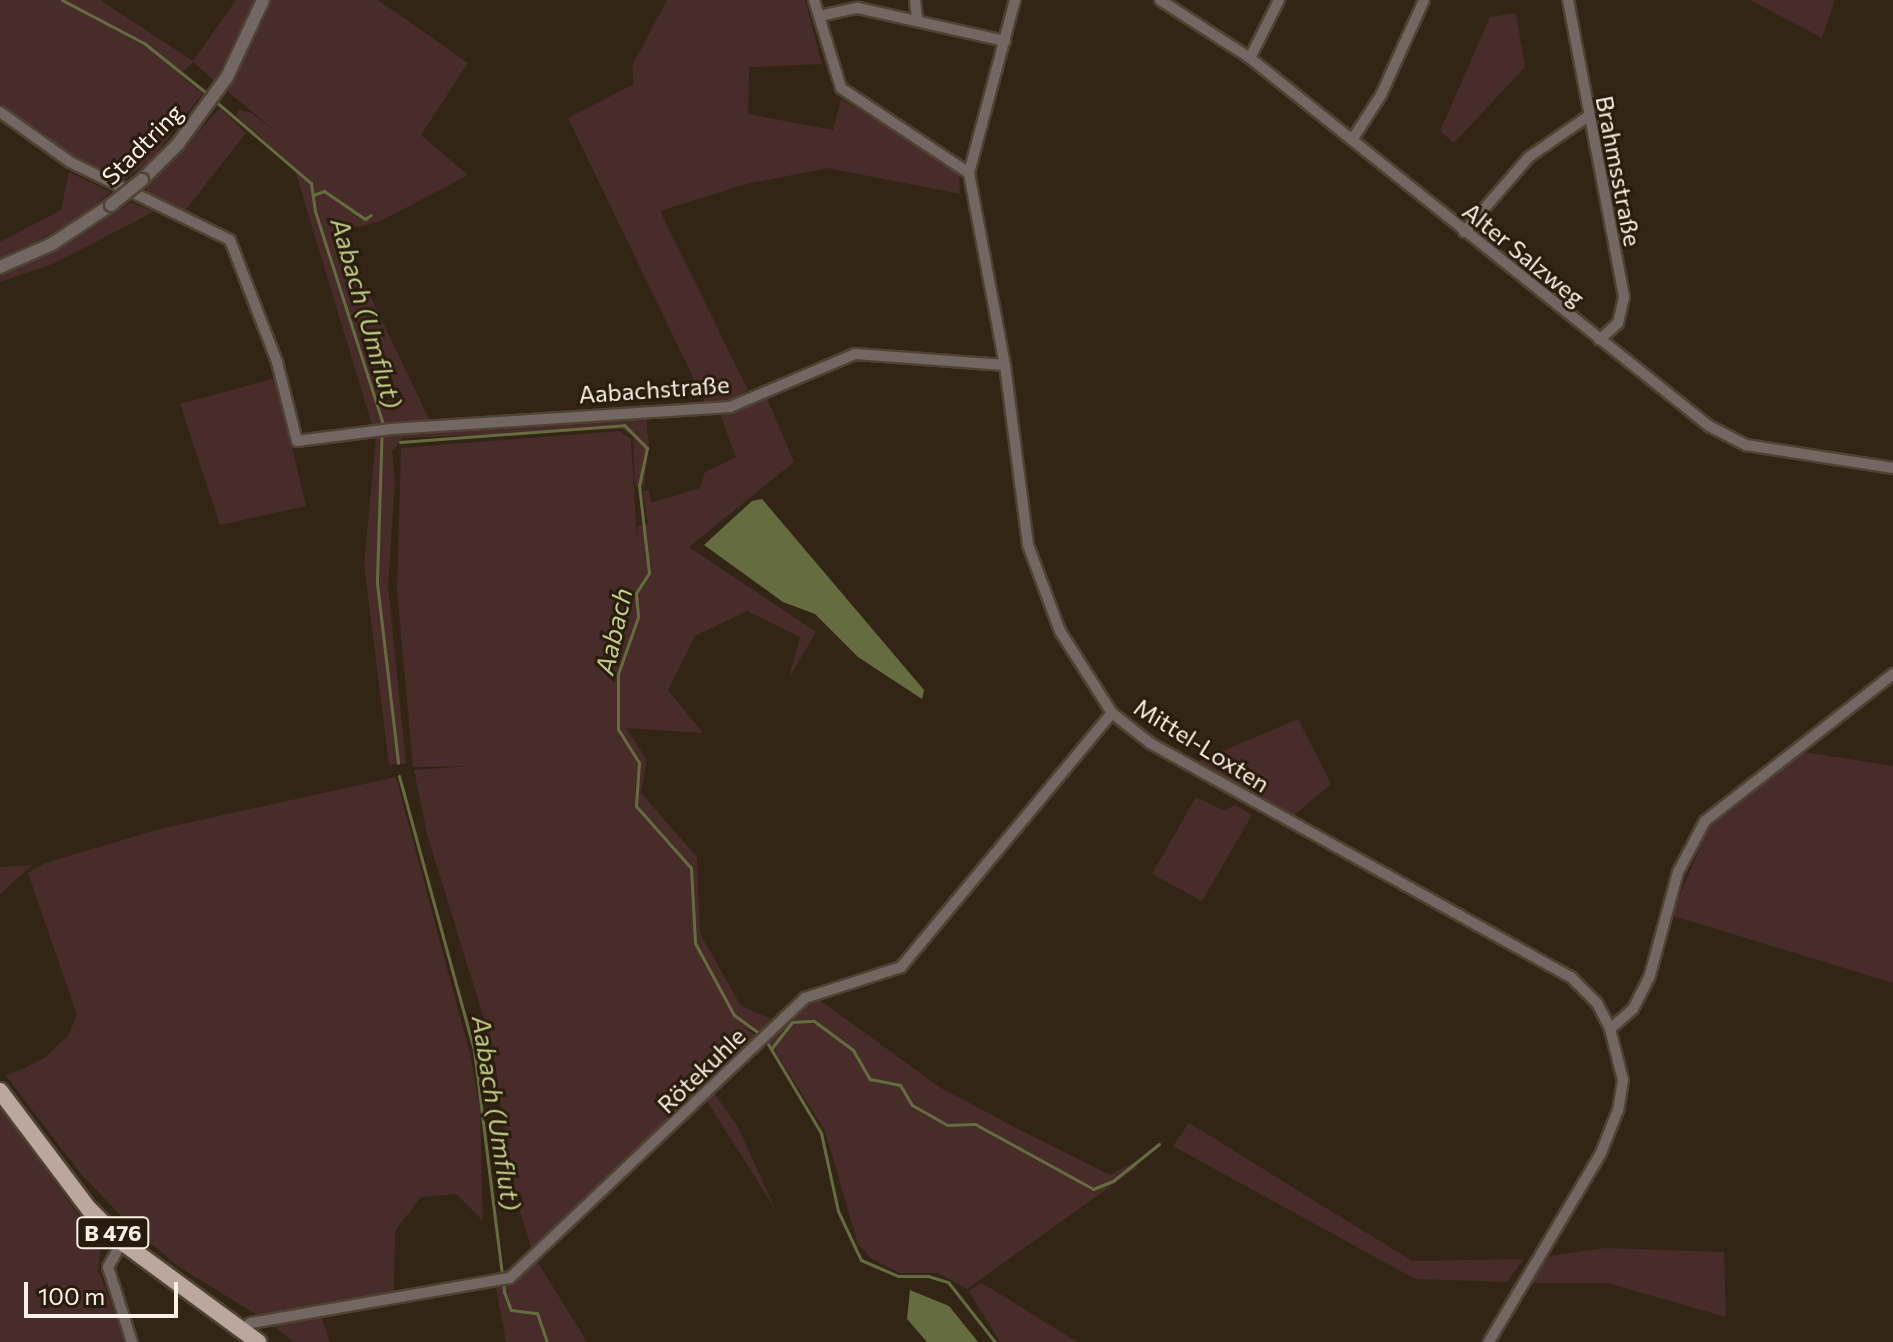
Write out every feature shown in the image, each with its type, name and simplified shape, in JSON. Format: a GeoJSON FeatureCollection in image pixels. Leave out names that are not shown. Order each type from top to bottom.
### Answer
{"type":"FeatureCollection","features":[{"type":"Feature","properties":{"kind":"main road","name":"B 476"},"geometry":{"type":"LineString","coordinates":[[0,1091],[89,1209],[122,1242],[258,1342]]}},
{"type":"Feature","properties":{"kind":"street","name":"Stadtring"},"geometry":{"type":"LineString","coordinates":[[0,267],[52,244],[111,205],[142,180],[201,115],[227,77],[263,0]]}},
{"type":"Feature","properties":{"kind":"street"},"geometry":{"type":"LineString","coordinates":[[814,0],[841,88],[969,173]]}},
{"type":"Feature","properties":{"kind":"street"},"geometry":{"type":"LineString","coordinates":[[915,0],[917,20]]}},
{"type":"Feature","properties":{"kind":"street","name":"Mittel-Loxten"},"geometry":{"type":"LineString","coordinates":[[1015,0],[969,173],[1005,365],[1028,545],[1060,631],[1112,713],[1150,743],[1571,977],[1597,1003],[1610,1029],[1623,1080],[1618,1110],[1601,1153],[1489,1342]]}},
{"type":"Feature","properties":{"kind":"street","name":"Alter Salzweg"},"geometry":{"type":"LineString","coordinates":[[1160,0],[1250,58],[1709,426],[1746,445],[1893,468]]}},
{"type":"Feature","properties":{"kind":"street"},"geometry":{"type":"LineString","coordinates":[[1250,58],[1279,0]]}},
{"type":"Feature","properties":{"kind":"street"},"geometry":{"type":"LineString","coordinates":[[1352,140],[1381,95],[1424,0]]}},
{"type":"Feature","properties":{"kind":"street","name":"Brahmsstraße"},"geometry":{"type":"LineString","coordinates":[[1568,0],[1587,117],[1624,297],[1618,323],[1599,340]]}},
{"type":"Feature","properties":{"kind":"street"},"geometry":{"type":"LineString","coordinates":[[819,16],[858,8],[1005,41]]}},
{"type":"Feature","properties":{"kind":"street","name":"Aabachstraße"},"geometry":{"type":"LineString","coordinates":[[0,112],[70,162],[230,240],[277,362],[297,441],[377,430],[730,407],[855,354],[1005,365]]}},
{"type":"Feature","properties":{"kind":"street"},"geometry":{"type":"LineString","coordinates":[[1464,232],[1529,157],[1587,117]]}},
{"type":"Feature","properties":{"kind":"street"},"geometry":{"type":"LineString","coordinates":[[1610,1029],[1633,1009],[1650,975],[1678,872],[1705,821],[1893,674]]}},
{"type":"Feature","properties":{"kind":"street","name":"Rötekuhle"},"geometry":{"type":"LineString","coordinates":[[241,1329],[251,1323],[494,1284],[510,1278],[805,998],[901,967],[1112,713]]}},
{"type":"Feature","properties":{"kind":"street"},"geometry":{"type":"LineString","coordinates":[[122,1242],[108,1267],[132,1342]]}},
{"type":"Feature","properties":{"kind":"shaded area"},"geometry":{"type":"Polygon","coordinates":[[[0,0],[100,0],[193,61],[236,0],[254,0],[215,81],[193,62],[180,75],[203,93],[151,160],[123,181],[26,130],[0,104],[0,0]]]}},
{"type":"Feature","properties":{"kind":"shaded area"},"geometry":{"type":"Polygon","coordinates":[[[270,0],[378,0],[468,63],[421,135],[468,175],[381,221],[358,227],[335,222],[429,419],[646,415],[649,447],[644,487],[635,486],[633,436],[621,429],[403,438],[392,451],[395,481],[388,586],[406,763],[389,765],[364,564],[376,438],[294,167],[236,116],[238,110],[250,112],[277,132],[228,92],[270,0]]]}},
{"type":"Feature","properties":{"kind":"shaded area"},"geometry":{"type":"Polygon","coordinates":[[[667,0],[805,0],[822,64],[749,67],[748,114],[833,130],[841,99],[959,172],[960,194],[828,168],[746,184],[660,211],[748,390],[732,400],[705,402],[568,118],[634,84],[632,66],[667,0]]]}},
{"type":"Feature","properties":{"kind":"shaded area"},"geometry":{"type":"Polygon","coordinates":[[[1750,0],[1835,0],[1822,38],[1750,0]]]}},
{"type":"Feature","properties":{"kind":"shaded area"},"geometry":{"type":"Polygon","coordinates":[[[1516,13],[1525,67],[1454,143],[1440,131],[1490,17],[1516,13]]]}},
{"type":"Feature","properties":{"kind":"shaded area"},"geometry":{"type":"Polygon","coordinates":[[[220,108],[246,133],[185,211],[144,192],[220,108]]]}},
{"type":"Feature","properties":{"kind":"shaded area"},"geometry":{"type":"Polygon","coordinates":[[[69,172],[111,192],[74,221],[0,260],[0,242],[61,210],[69,172]]]}},
{"type":"Feature","properties":{"kind":"shaded area"},"geometry":{"type":"Polygon","coordinates":[[[131,202],[153,212],[55,263],[0,282],[0,274],[76,239],[131,202]]]}},
{"type":"Feature","properties":{"kind":"shaded area"},"geometry":{"type":"Polygon","coordinates":[[[276,378],[306,506],[220,525],[180,404],[276,378]]]}},
{"type":"Feature","properties":{"kind":"shaded area"},"geometry":{"type":"Polygon","coordinates":[[[766,396],[794,462],[689,547],[816,632],[789,678],[800,637],[747,611],[695,636],[668,690],[703,733],[626,728],[647,760],[641,793],[697,857],[700,934],[741,1006],[771,1019],[759,1033],[741,1026],[758,1037],[533,1253],[511,1182],[493,1048],[427,834],[414,770],[470,766],[413,767],[397,590],[401,448],[619,431],[631,439],[637,538],[638,526],[648,524],[643,491],[649,491],[651,503],[700,488],[705,472],[736,457],[719,412],[766,396]]]}},
{"type":"Feature","properties":{"kind":"shaded area"},"geometry":{"type":"Polygon","coordinates":[[[762,499],[924,690],[922,699],[858,657],[815,614],[783,602],[704,545],[752,501],[762,499]]]}},
{"type":"Feature","properties":{"kind":"shaded area"},"geometry":{"type":"Polygon","coordinates":[[[1298,719],[1331,784],[1293,816],[1197,762],[1298,719]]]}},
{"type":"Feature","properties":{"kind":"shaded area"},"geometry":{"type":"Polygon","coordinates":[[[1804,752],[1893,766],[1893,983],[1671,915],[1710,824],[1804,752]]]}},
{"type":"Feature","properties":{"kind":"shaded area"},"geometry":{"type":"Polygon","coordinates":[[[396,777],[470,1054],[480,1109],[483,1221],[456,1194],[421,1197],[395,1231],[394,1295],[259,1316],[179,1267],[132,1227],[81,1174],[6,1076],[43,1059],[68,1036],[77,1015],[28,873],[45,863],[160,829],[396,777]]]}},
{"type":"Feature","properties":{"kind":"shaded area"},"geometry":{"type":"Polygon","coordinates":[[[1196,797],[1224,811],[1235,805],[1252,815],[1202,901],[1152,874],[1196,797]]]}},
{"type":"Feature","properties":{"kind":"shaded area"},"geometry":{"type":"Polygon","coordinates":[[[32,865],[0,894],[0,867],[32,865]]]}},
{"type":"Feature","properties":{"kind":"shaded area"},"geometry":{"type":"Polygon","coordinates":[[[818,999],[941,1088],[1018,1129],[1110,1175],[1132,1163],[1139,1166],[967,1289],[938,1273],[900,1273],[872,1259],[858,1244],[825,1131],[768,1040],[805,1004],[818,999]]]}},
{"type":"Feature","properties":{"kind":"shaded area"},"geometry":{"type":"Polygon","coordinates":[[[714,1093],[738,1127],[775,1209],[705,1098],[714,1093]]]}},
{"type":"Feature","properties":{"kind":"shaded area"},"geometry":{"type":"Polygon","coordinates":[[[0,1105],[78,1215],[102,1237],[98,1270],[126,1342],[0,1342],[0,1105]]]}},
{"type":"Feature","properties":{"kind":"shaded area"},"geometry":{"type":"Polygon","coordinates":[[[1189,1123],[1412,1261],[1524,1259],[1507,1282],[1415,1279],[1173,1146],[1189,1123]]]}},
{"type":"Feature","properties":{"kind":"shaded area"},"geometry":{"type":"Polygon","coordinates":[[[1605,1248],[1724,1252],[1726,1317],[1607,1283],[1531,1283],[1548,1256],[1605,1248]]]}},
{"type":"Feature","properties":{"kind":"shaded area"},"geometry":{"type":"Polygon","coordinates":[[[537,1261],[587,1342],[506,1342],[496,1288],[510,1285],[537,1261]]]}},
{"type":"Feature","properties":{"kind":"shaded area"},"geometry":{"type":"Polygon","coordinates":[[[982,1283],[1077,1342],[1000,1342],[969,1291],[982,1283]]]}},
{"type":"Feature","properties":{"kind":"shaded area"},"geometry":{"type":"Polygon","coordinates":[[[910,1290],[949,1306],[978,1342],[927,1342],[907,1319],[910,1290]]]}},
{"type":"Feature","properties":{"kind":"shaded area"},"geometry":{"type":"Polygon","coordinates":[[[321,1316],[330,1342],[294,1342],[269,1323],[321,1316]]]}},
{"type":"Feature","properties":{"kind":"waterway","name":"Aabach (Umflut)"},"geometry":{"type":"LineString","coordinates":[[62,0],[144,43],[209,95]]}},
{"type":"Feature","properties":{"kind":"waterway","name":"Aabach (Umflut)"},"geometry":{"type":"LineString","coordinates":[[214,100],[311,183],[315,211],[382,421],[377,583],[398,763]]}},
{"type":"Feature","properties":{"kind":"waterway"},"geometry":{"type":"LineString","coordinates":[[313,195],[324,191],[365,219],[371,215]]}},
{"type":"Feature","properties":{"kind":"waterway","name":"Aabach"},"geometry":{"type":"LineString","coordinates":[[400,442],[624,425],[647,448],[639,485],[649,573],[636,593],[638,617],[618,674],[618,729],[639,763],[636,806],[691,868],[695,943],[734,1015],[759,1033]]}},
{"type":"Feature","properties":{"kind":"waterway","name":"Aabach (Umflut)"},"geometry":{"type":"LineString","coordinates":[[399,776],[474,1050],[504,1292],[511,1310],[537,1313],[547,1342]]}},
{"type":"Feature","properties":{"kind":"waterway"},"geometry":{"type":"LineString","coordinates":[[771,1049],[792,1022],[814,1021],[853,1050],[870,1079],[900,1085],[912,1105],[947,1125],[975,1124],[1093,1189],[1113,1181],[1159,1144]]}},
{"type":"Feature","properties":{"kind":"waterway","name":"Aabach"},"geometry":{"type":"LineString","coordinates":[[768,1044],[821,1133],[838,1211],[861,1260],[898,1276],[928,1276],[948,1282],[995,1342]]}},
{"type":"Feature","properties":{"kind":"waterway"},"geometry":{"type":"LineString","coordinates":[[200,1290],[237,1315]]}}]}
